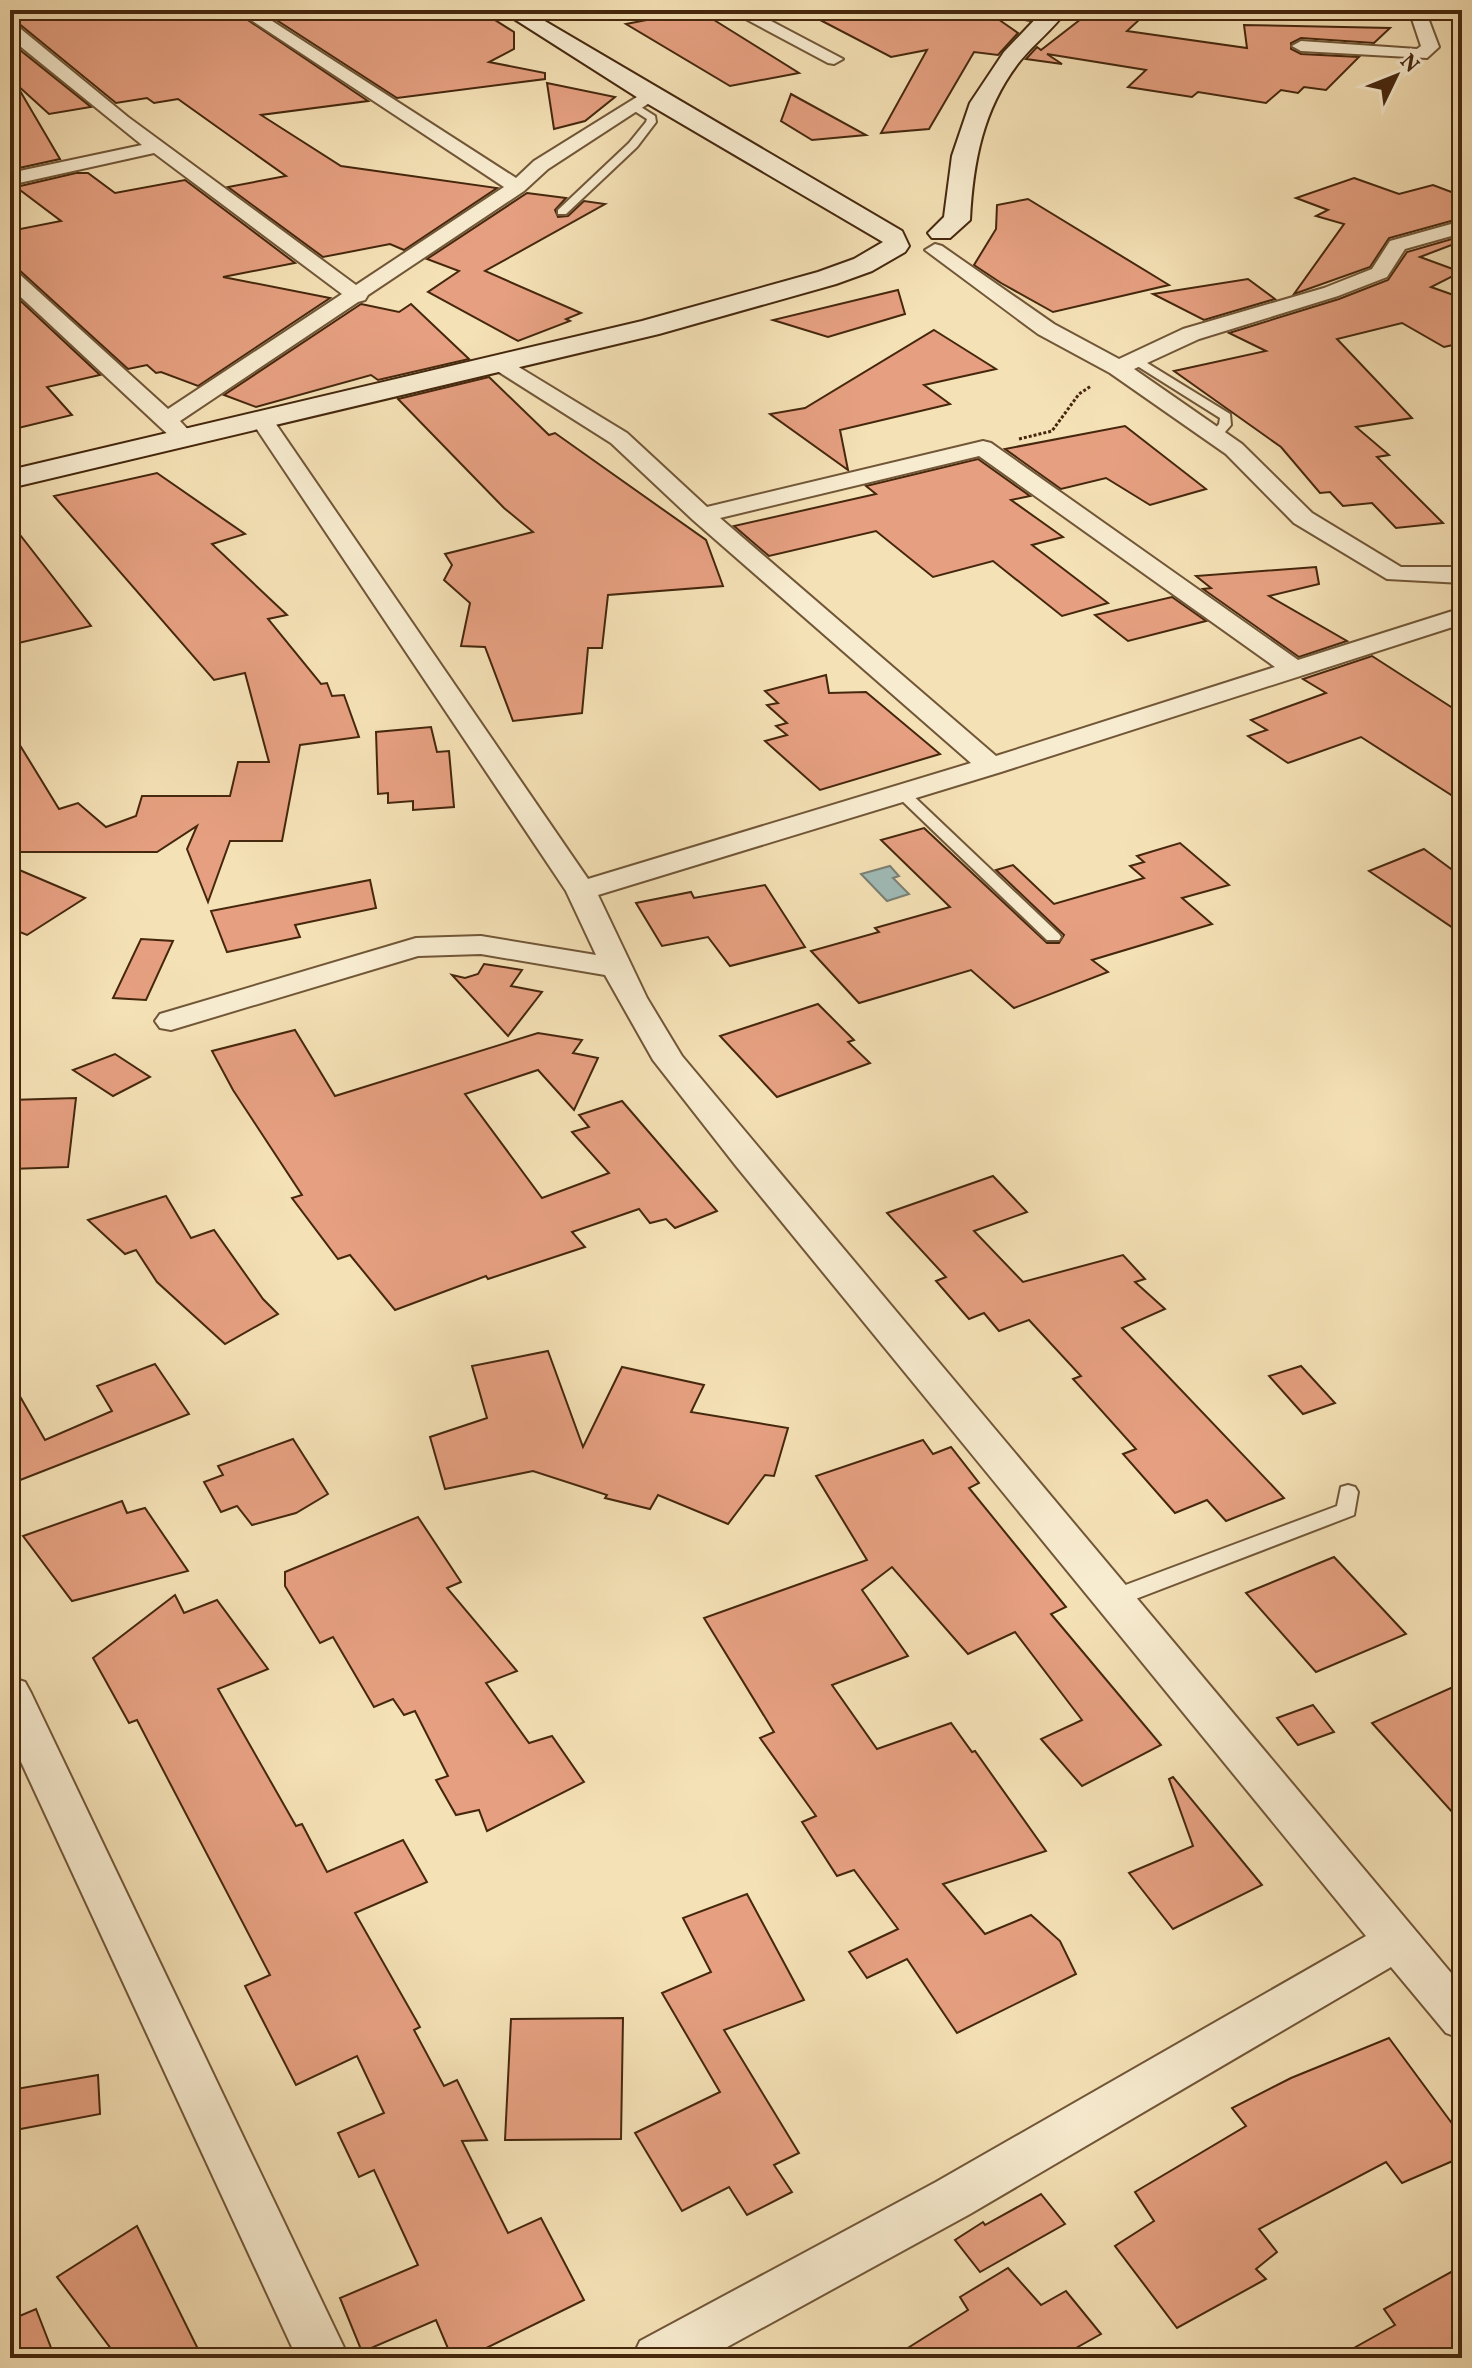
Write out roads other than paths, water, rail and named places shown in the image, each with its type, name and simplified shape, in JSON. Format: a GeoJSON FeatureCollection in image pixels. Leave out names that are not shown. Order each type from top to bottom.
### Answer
{"type":"FeatureCollection","features":[{"type":"Feature","properties":{"kind":"street"},"geometry":{"type":"LineString","coordinates":[[244,10],[517,187]]}},
{"type":"Feature","properties":{"kind":"street"},"geometry":{"type":"LineString","coordinates":[[511,10],[642,101],[902,231],[913,250],[938,242],[957,220],[957,178],[968,132],[994,79],[1020,44],[1051,15]]}},
{"type":"Feature","properties":{"kind":"street"},"geometry":{"type":"LineString","coordinates":[[737,10],[834,59]]}},
{"type":"Feature","properties":{"kind":"street"},"geometry":{"type":"LineString","coordinates":[[1009,10],[1051,15]]}},
{"type":"Feature","properties":{"kind":"street"},"geometry":{"type":"LineString","coordinates":[[1301,46],[1421,54],[1430,47],[1417,10]]}},
{"type":"Feature","properties":{"kind":"street"},"geometry":{"type":"LineString","coordinates":[[10,29],[157,147],[358,296]]}},
{"type":"Feature","properties":{"kind":"street"},"geometry":{"type":"LineString","coordinates":[[176,428],[358,296],[517,187],[541,165],[642,101]]}},
{"type":"Feature","properties":{"kind":"street"},"geometry":{"type":"LineString","coordinates":[[10,179],[157,147]]}},
{"type":"Feature","properties":{"kind":"street"},"geometry":{"type":"LineString","coordinates":[[1127,364],[1191,334],[1331,292],[1380,273],[1397,245],[1462,227]]}},
{"type":"Feature","properties":{"kind":"street"},"geometry":{"type":"LineString","coordinates":[[10,479],[176,428],[261,419],[649,328],[772,294],[863,265],[902,231]]}},
{"type":"Feature","properties":{"kind":"street"},"geometry":{"type":"LineString","coordinates":[[938,242],[1046,329],[1127,364],[1177,408],[1234,449],[1303,518],[1462,616]]}},
{"type":"Feature","properties":{"kind":"street"},"geometry":{"type":"LineString","coordinates":[[10,276],[176,428]]}},
{"type":"Feature","properties":{"kind":"street"},"geometry":{"type":"LineString","coordinates":[[499,362],[619,438],[702,515],[991,766]]}},
{"type":"Feature","properties":{"kind":"street"},"geometry":{"type":"LineString","coordinates":[[261,419],[581,891],[631,998],[669,1060],[1462,2019]]}},
{"type":"Feature","properties":{"kind":"street"},"geometry":{"type":"LineString","coordinates":[[702,515],[983,448],[1296,670]]}},
{"type":"Feature","properties":{"kind":"street"},"geometry":{"type":"LineString","coordinates":[[1396,574],[1462,575]]}},
{"type":"Feature","properties":{"kind":"street"},"geometry":{"type":"LineString","coordinates":[[581,891],[991,766],[1462,616]]}},
{"type":"Feature","properties":{"kind":"street"},"geometry":{"type":"LineString","coordinates":[[171,1021],[416,947],[481,945],[617,968]]}},
{"type":"Feature","properties":{"kind":"street"},"geometry":{"type":"LineString","coordinates":[[10,1693],[323,2358]]}},
{"type":"Feature","properties":{"kind":"street"},"geometry":{"type":"LineString","coordinates":[[658,2358],[953,2198],[1396,1941]]}},
{"type":"Feature","properties":{"kind":"lane"},"geometry":{"type":"LineString","coordinates":[[562,212],[633,145],[651,122],[652,118],[642,101]]}},
{"type":"Feature","properties":{"kind":"lane"},"geometry":{"type":"LineString","coordinates":[[1127,364],[1205,402],[1226,417],[1225,425],[1215,436]]}},
{"type":"Feature","properties":{"kind":"lane"},"geometry":{"type":"LineString","coordinates":[[1177,408],[1205,402]]}},
{"type":"Feature","properties":{"kind":"lane"},"geometry":{"type":"LineString","coordinates":[[901,792],[1053,937]]}},
{"type":"Feature","properties":{"kind":"lane"},"geometry":{"type":"LineString","coordinates":[[1112,1599],[1347,1510],[1348,1492]]}},
{"type":"Feature","properties":{"kind":"water"},"geometry":{"type":"Polygon","coordinates":[[[890,866],[899,876],[893,878],[909,894],[887,901],[861,874],[890,866]]]}}]}
